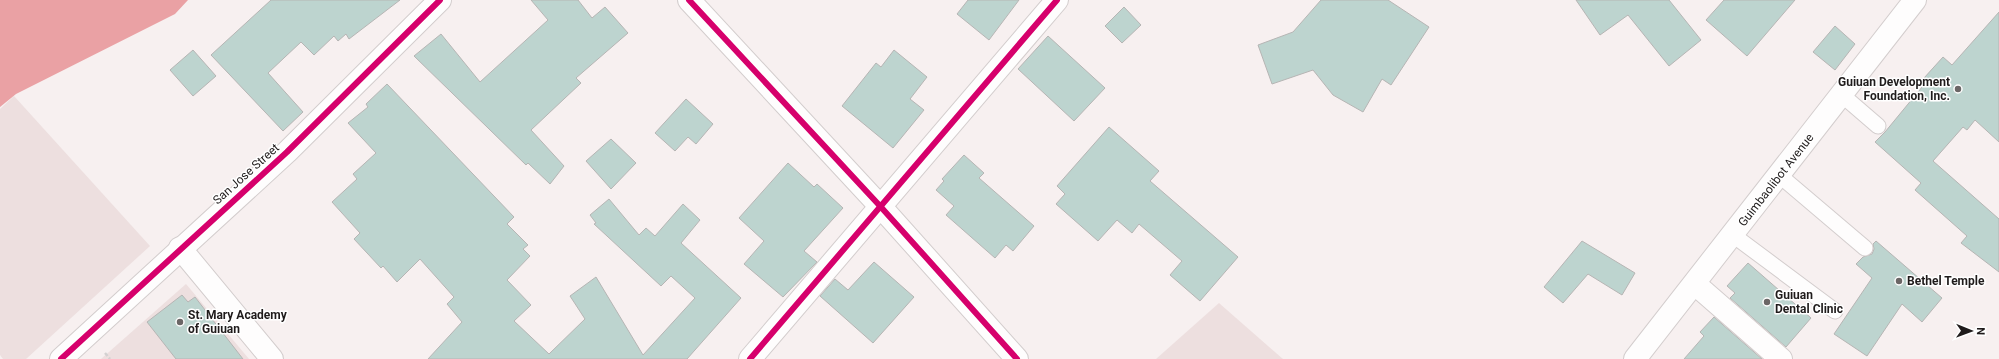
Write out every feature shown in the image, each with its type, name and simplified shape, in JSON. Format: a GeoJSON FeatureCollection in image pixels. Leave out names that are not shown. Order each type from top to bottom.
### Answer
{"type":"FeatureCollection","features":[{"type":"Feature","properties":{"kind":"street","name":"San Jose Street"},"geometry":{"type":"LineString","coordinates":[[62,359],[180,248],[287,152],[440,0]]}},
{"type":"Feature","properties":{"kind":"street"},"geometry":{"type":"LineString","coordinates":[[690,0],[880,206],[1017,359]]}},
{"type":"Feature","properties":{"kind":"street"},"geometry":{"type":"LineString","coordinates":[[750,359],[1057,0]]}},
{"type":"Feature","properties":{"kind":"street","name":"Guimbaolibot Avenue"},"geometry":{"type":"LineString","coordinates":[[1635,359],[1915,0]]}},
{"type":"Feature","properties":{"kind":"street"},"geometry":{"type":"LineString","coordinates":[[180,248],[272,359]]}},
{"type":"Feature","properties":{"kind":"street"},"geometry":{"type":"LineString","coordinates":[[1695,284],[1781,359]]}},
{"type":"Feature","properties":{"kind":"lane"},"geometry":{"type":"LineString","coordinates":[[1842,95],[1878,126]]}},
{"type":"Feature","properties":{"kind":"lane"},"geometry":{"type":"LineString","coordinates":[[1779,175],[1865,248]]}},
{"type":"Feature","properties":{"kind":"lane"},"geometry":{"type":"LineString","coordinates":[[1733,235],[1835,311]]}},
{"type":"Feature","properties":{"kind":"shaded area"},"geometry":{"type":"Polygon","coordinates":[[[0,0],[188,0],[175,14],[16,94],[0,107],[0,0]]]}},
{"type":"Feature","properties":{"kind":"shaded area"},"geometry":{"type":"Polygon","coordinates":[[[14,96],[150,246],[26,359],[3,359],[0,355],[0,109],[14,96]]]}},
{"type":"Feature","properties":{"kind":"shaded area","name":"St. Mary Academy of Guiuan"},"geometry":{"type":"Polygon","coordinates":[[[186,284],[249,359],[101,359],[186,284]]]}},
{"type":"Feature","properties":{"kind":"shaded area"},"geometry":{"type":"Polygon","coordinates":[[[1219,303],[1283,359],[1156,359],[1219,303]]]}},
{"type":"Feature","properties":{"kind":"building"},"geometry":{"type":"Polygon","coordinates":[[[271,0],[400,0],[349,39],[346,34],[338,41],[334,36],[314,55],[301,42],[268,73],[303,112],[283,131],[211,55],[271,0]]]}},
{"type":"Feature","properties":{"kind":"building"},"geometry":{"type":"Polygon","coordinates":[[[531,0],[578,0],[592,18],[605,7],[628,33],[576,78],[581,83],[531,130],[564,166],[550,184],[528,163],[526,165],[414,56],[441,34],[480,82],[548,20],[531,0]]]}},
{"type":"Feature","properties":{"kind":"building"},"geometry":{"type":"Polygon","coordinates":[[[968,0],[1019,0],[989,40],[957,14],[968,0]]]}},
{"type":"Feature","properties":{"kind":"building"},"geometry":{"type":"Polygon","coordinates":[[[1321,0],[1388,0],[1429,27],[1391,85],[1382,79],[1363,112],[1333,95],[1313,70],[1272,84],[1258,45],[1293,32],[1321,0]]]}},
{"type":"Feature","properties":{"kind":"building"},"geometry":{"type":"Polygon","coordinates":[[[1576,0],[1669,0],[1701,40],[1669,66],[1628,15],[1600,35],[1576,0]]]}},
{"type":"Feature","properties":{"kind":"building"},"geometry":{"type":"Polygon","coordinates":[[[1724,0],[1795,0],[1747,56],[1706,20],[1724,0]]]}},
{"type":"Feature","properties":{"kind":"building"},"geometry":{"type":"Polygon","coordinates":[[[1124,7],[1141,25],[1122,43],[1105,26],[1124,7]]]}},
{"type":"Feature","properties":{"kind":"building"},"geometry":{"type":"Polygon","coordinates":[[[1999,12],[1999,142],[1975,120],[1967,130],[1963,127],[1933,161],[1999,219],[1999,272],[1961,243],[1967,236],[1915,190],[1921,183],[1875,142],[1927,81],[1924,78],[1943,57],[1952,65],[1999,12]]]}},
{"type":"Feature","properties":{"kind":"building"},"geometry":{"type":"Polygon","coordinates":[[[1835,26],[1855,44],[1835,70],[1813,52],[1835,26]]]}},
{"type":"Feature","properties":{"kind":"building"},"geometry":{"type":"Polygon","coordinates":[[[1048,36],[1105,88],[1074,121],[1018,69],[1048,36]]]}},
{"type":"Feature","properties":{"kind":"building"},"geometry":{"type":"Polygon","coordinates":[[[193,50],[216,76],[193,96],[170,70],[193,50]]]}},
{"type":"Feature","properties":{"kind":"building"},"geometry":{"type":"Polygon","coordinates":[[[894,50],[927,77],[910,99],[924,110],[893,148],[842,106],[876,63],[881,67],[894,50]]]}},
{"type":"Feature","properties":{"kind":"building"},"geometry":{"type":"Polygon","coordinates":[[[387,84],[514,217],[507,224],[528,245],[523,249],[530,256],[507,280],[531,305],[514,321],[549,354],[585,319],[570,296],[596,277],[643,355],[695,298],[671,276],[661,286],[594,224],[596,223],[590,215],[609,199],[639,235],[646,228],[655,236],[683,204],[700,220],[681,243],[741,298],[687,359],[428,359],[462,322],[447,304],[454,297],[420,259],[397,282],[383,266],[381,268],[354,239],[360,233],[332,202],[357,179],[353,174],[376,153],[348,123],[368,107],[366,104],[387,84]]]}},
{"type":"Feature","properties":{"kind":"building"},"geometry":{"type":"Polygon","coordinates":[[[686,99],[713,124],[696,144],[688,137],[675,151],[655,133],[686,99]]]}},
{"type":"Feature","properties":{"kind":"building"},"geometry":{"type":"Polygon","coordinates":[[[1109,127],[1159,171],[1150,181],[1238,257],[1200,301],[1170,275],[1182,261],[1139,224],[1132,233],[1117,220],[1098,241],[1056,204],[1065,194],[1057,186],[1109,127]]]}},
{"type":"Feature","properties":{"kind":"building"},"geometry":{"type":"Polygon","coordinates":[[[611,139],[636,163],[611,189],[586,161],[611,139]]]}},
{"type":"Feature","properties":{"kind":"building"},"geometry":{"type":"Polygon","coordinates":[[[964,155],[984,173],[979,178],[1034,226],[1013,251],[1006,245],[995,258],[946,215],[954,206],[936,190],[944,181],[942,179],[964,155]]]}},
{"type":"Feature","properties":{"kind":"building"},"geometry":{"type":"Polygon","coordinates":[[[788,163],[814,187],[817,184],[843,208],[804,251],[817,262],[783,297],[744,264],[764,241],[739,218],[788,163]]]}},
{"type":"Feature","properties":{"kind":"building"},"geometry":{"type":"Polygon","coordinates":[[[1582,241],[1635,273],[1622,295],[1588,274],[1563,303],[1544,287],[1582,241]]]}},
{"type":"Feature","properties":{"kind":"building"},"geometry":{"type":"Polygon","coordinates":[[[1876,241],[1942,298],[1922,322],[1902,304],[1867,356],[1834,334],[1872,278],[1856,264],[1863,257],[1872,254],[1874,249],[1873,244],[1876,241]]]}},
{"type":"Feature","properties":{"kind":"building"},"geometry":{"type":"Polygon","coordinates":[[[874,262],[914,297],[873,343],[820,296],[835,279],[848,290],[874,262]]]}},
{"type":"Feature","properties":{"kind":"building","name":"Guiuan Dental Clinic"},"geometry":{"type":"Polygon","coordinates":[[[1748,263],[1811,318],[1786,347],[1730,298],[1735,293],[1727,286],[1748,263]]]}},
{"type":"Feature","properties":{"kind":"building","name":"St. Mary Academy of Guiuan"},"geometry":{"type":"Polygon","coordinates":[[[182,295],[188,302],[195,297],[243,359],[176,359],[147,322],[182,295]]]}},
{"type":"Feature","properties":{"kind":"building"},"geometry":{"type":"Polygon","coordinates":[[[1714,317],[1762,359],[1684,359],[1704,336],[1700,332],[1714,317]]]}},
{"type":"Feature","properties":{"kind":"cycle path"},"geometry":{"type":"LineString","coordinates":[[61,359],[287,152],[440,0]]}},
{"type":"Feature","properties":{"kind":"cycle path"},"geometry":{"type":"LineString","coordinates":[[689,0],[880,206],[1017,359]]}},
{"type":"Feature","properties":{"kind":"cycle path"},"geometry":{"type":"LineString","coordinates":[[750,359],[1057,0]]}},
{"type":"Feature","properties":{"kind":"place","name":"Guiuan Development Foundation, Inc."},"geometry":{"type":"Point","coordinates":[1958,89]}},
{"type":"Feature","properties":{"kind":"place","name":"Bethel Temple"},"geometry":{"type":"Point","coordinates":[1899,281]}},
{"type":"Feature","properties":{"kind":"place","name":"Guiuan Dental Clinic"},"geometry":{"type":"Point","coordinates":[1767,302]}},
{"type":"Feature","properties":{"kind":"place","name":"St. Mary Academy of Guiuan"},"geometry":{"type":"Point","coordinates":[180,322]}}]}
